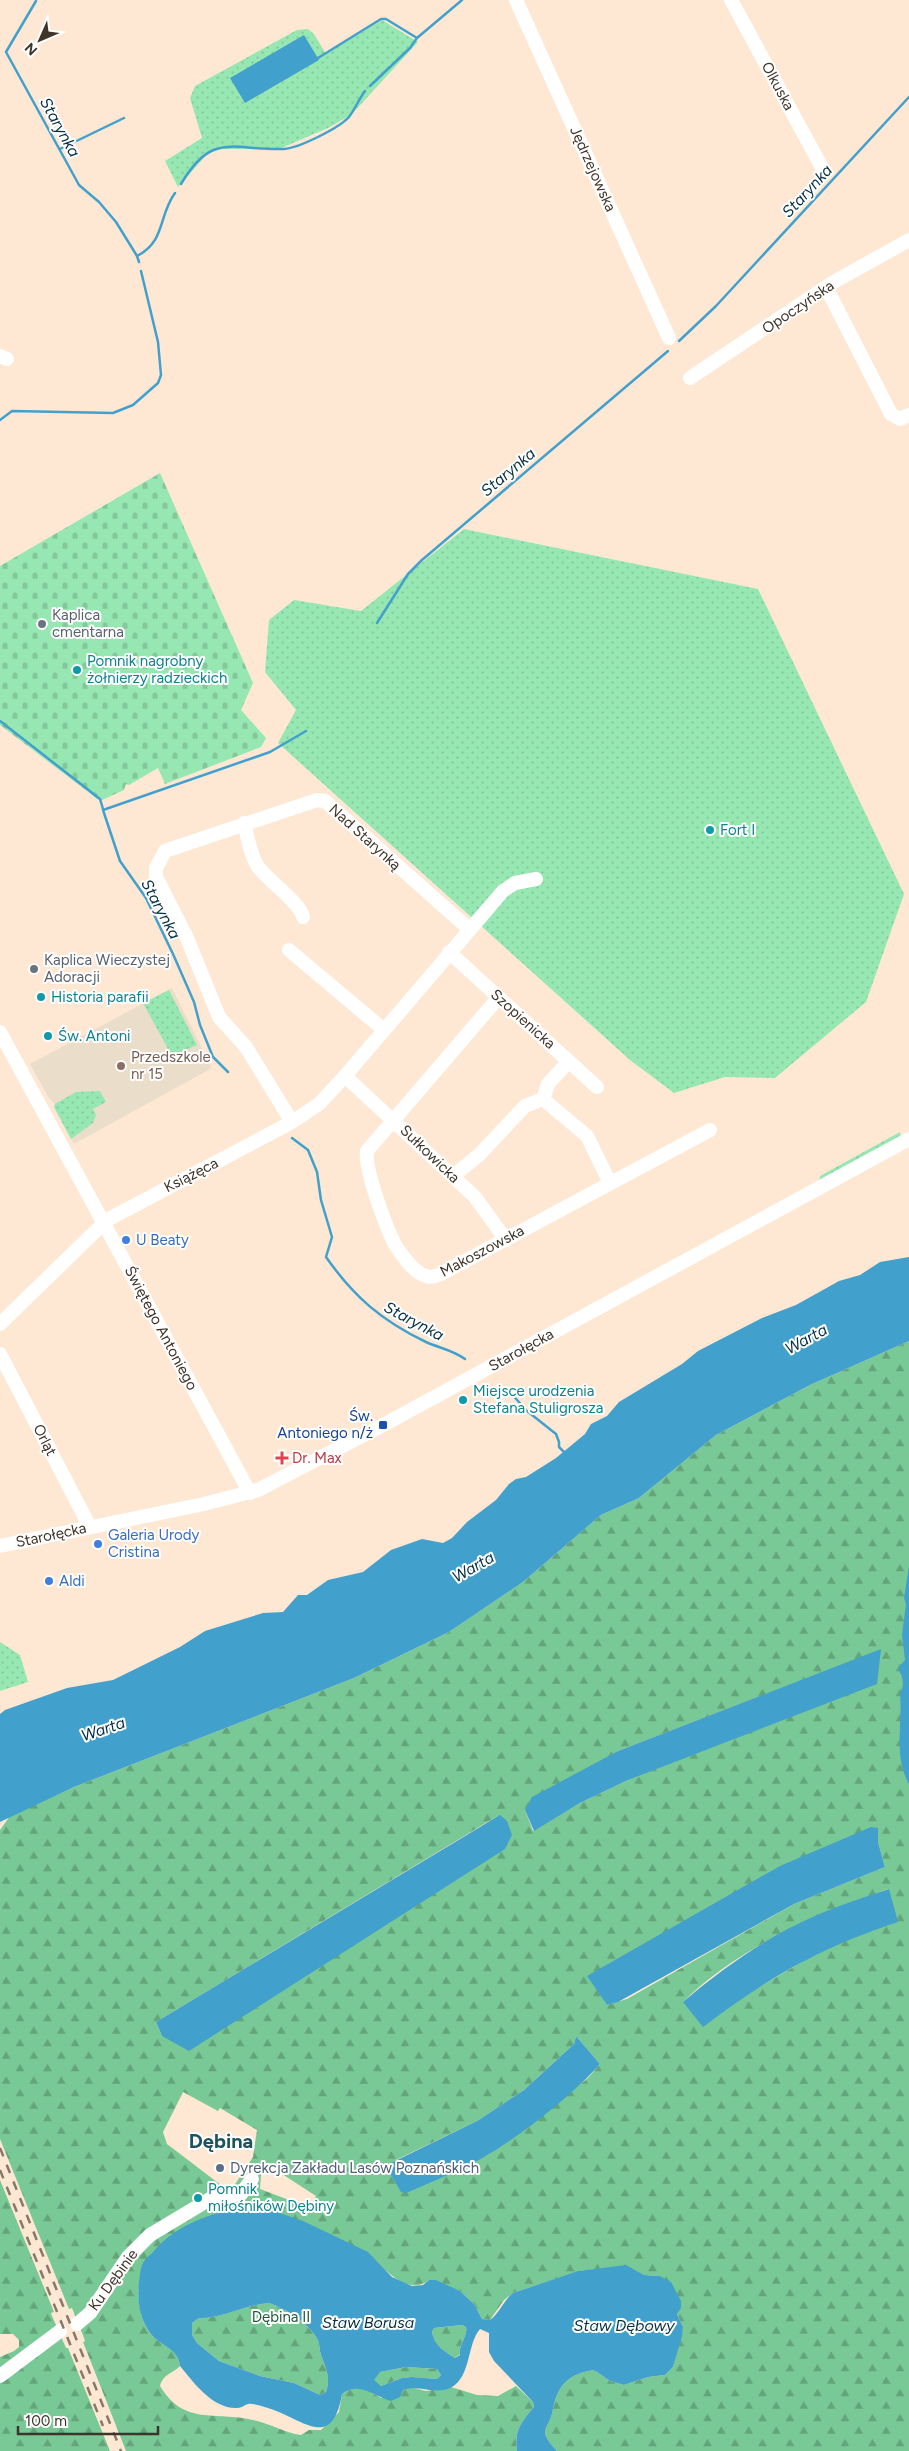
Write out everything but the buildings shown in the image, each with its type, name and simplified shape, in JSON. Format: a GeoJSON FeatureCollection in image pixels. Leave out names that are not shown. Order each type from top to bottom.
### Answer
{"type":"FeatureCollection","features":[{"type":"Feature","properties":{"kind":"street","name":"Jędrzejowska"},"geometry":{"type":"LineString","coordinates":[[516,0],[669,338]]}},
{"type":"Feature","properties":{"kind":"street","name":"Olkuska"},"geometry":{"type":"LineString","coordinates":[[732,0],[825,173]]}},
{"type":"Feature","properties":{"kind":"street","name":"Opoczyńska"},"geometry":{"type":"LineString","coordinates":[[690,378],[826,288],[909,240]]}},
{"type":"Feature","properties":{"kind":"street"},"geometry":{"type":"LineString","coordinates":[[826,288],[891,414],[900,419],[909,415]]}},
{"type":"Feature","properties":{"kind":"street","name":"Nad Starynką"},"geometry":{"type":"LineString","coordinates":[[292,1122],[246,1047],[219,1017],[187,938],[156,874],[162,854],[167,849],[244,823],[317,800],[325,801],[469,929]]}},
{"type":"Feature","properties":{"kind":"street"},"geometry":{"type":"LineString","coordinates":[[244,823],[259,867],[282,893],[300,908],[304,917]]}},
{"type":"Feature","properties":{"kind":"street","name":"Książęca"},"geometry":{"type":"LineString","coordinates":[[0,1324],[105,1226],[292,1122],[319,1104],[503,890],[515,883],[536,879]]}},
{"type":"Feature","properties":{"kind":"street"},"geometry":{"type":"LineString","coordinates":[[289,950],[384,1030]]}},
{"type":"Feature","properties":{"kind":"street","name":"Szopienicka"},"geometry":{"type":"LineString","coordinates":[[449,952],[597,1087]]}},
{"type":"Feature","properties":{"kind":"street","name":"Makoszowska"},"geometry":{"type":"LineString","coordinates":[[498,997],[394,1120],[370,1145],[366,1159],[394,1242],[412,1264],[427,1277],[441,1274],[710,1130]]}},
{"type":"Feature","properties":{"kind":"street","name":"Świętego Antoniego"},"geometry":{"type":"LineString","coordinates":[[0,1032],[250,1493]]}},
{"type":"Feature","properties":{"kind":"street"},"geometry":{"type":"LineString","coordinates":[[543,1099],[548,1084],[569,1061]]}},
{"type":"Feature","properties":{"kind":"street","name":"Sułkowicka"},"geometry":{"type":"LineString","coordinates":[[345,1076],[453,1176],[485,1209],[506,1240]]}},
{"type":"Feature","properties":{"kind":"street"},"geometry":{"type":"LineString","coordinates":[[453,1176],[479,1155],[525,1106],[543,1099]]}},
{"type":"Feature","properties":{"kind":"street"},"geometry":{"type":"LineString","coordinates":[[543,1099],[587,1136],[610,1183]]}},
{"type":"Feature","properties":{"kind":"street","name":"Starołęcka"},"geometry":{"type":"LineString","coordinates":[[0,1546],[250,1493],[386,1424],[909,1139]]}},
{"type":"Feature","properties":{"kind":"street","name":"Orląt"},"geometry":{"type":"LineString","coordinates":[[0,1354],[90,1527]]}},
{"type":"Feature","properties":{"kind":"street","name":"Ku Dębinie"},"geometry":{"type":"LineString","coordinates":[[77,2324],[90,2313],[128,2257],[150,2235],[210,2199],[241,2194],[252,2179]]}},
{"type":"Feature","properties":{"kind":"street"},"geometry":{"type":"LineString","coordinates":[[0,2376],[60,2331]]}},
{"type":"Feature","properties":{"kind":"shaded area","name":"Przedszkole nr 15"},"geometry":{"type":"Polygon","coordinates":[[[172,988],[212,1068],[74,1144],[54,1107],[55,1104],[49,1098],[30,1064],[172,988]]]}},
{"type":"Feature","properties":{"kind":"green space"},"geometry":{"type":"Polygon","coordinates":[[[382,20],[418,42],[351,115],[328,128],[279,149],[222,149],[208,153],[178,187],[165,161],[202,138],[190,98],[195,86],[297,30],[308,29],[314,34],[326,54],[382,20]]]}},
{"type":"Feature","properties":{"kind":"green space"},"geometry":{"type":"Polygon","coordinates":[[[160,473],[253,683],[241,710],[266,738],[261,747],[165,784],[158,768],[129,785],[126,784],[124,790],[100,801],[0,725],[0,566],[160,473]]]}},
{"type":"Feature","properties":{"kind":"green space"},"geometry":{"type":"Polygon","coordinates":[[[464,529],[758,589],[904,894],[866,1002],[775,1078],[725,1077],[674,1093],[630,1060],[278,743],[296,710],[265,672],[269,620],[294,600],[361,611],[464,529]]]}},
{"type":"Feature","properties":{"kind":"green space"},"geometry":{"type":"Polygon","coordinates":[[[169,990],[197,1045],[172,1056],[143,1003],[169,990]]]}},
{"type":"Feature","properties":{"kind":"green space"},"geometry":{"type":"Polygon","coordinates":[[[100,1091],[106,1102],[93,1109],[96,1115],[93,1123],[71,1139],[54,1107],[55,1104],[76,1092],[100,1091]]]}},
{"type":"Feature","properties":{"kind":"green space"},"geometry":{"type":"Polygon","coordinates":[[[900,1132],[901,1137],[819,1182],[820,1176],[900,1132]]]}},
{"type":"Feature","properties":{"kind":"green space"},"geometry":{"type":"Polygon","coordinates":[[[909,1341],[909,2451],[557,2451],[545,2433],[558,2393],[571,2378],[594,2370],[610,2381],[624,2385],[648,2377],[665,2375],[673,2367],[683,2327],[660,2276],[644,2275],[626,2266],[579,2271],[513,2293],[504,2300],[490,2320],[482,2319],[474,2304],[460,2291],[429,2280],[421,2285],[404,2283],[387,2272],[367,2252],[138,2289],[140,2311],[146,2327],[153,2337],[172,2350],[179,2359],[180,2366],[161,2382],[160,2386],[169,2399],[179,2407],[201,2415],[253,2420],[301,2435],[309,2430],[321,2430],[339,2412],[342,2394],[352,2389],[367,2390],[381,2398],[410,2387],[426,2391],[451,2387],[477,2395],[498,2396],[516,2386],[533,2402],[534,2407],[525,2417],[518,2432],[517,2451],[126,2451],[83,2342],[85,2341],[72,2308],[69,2309],[0,2139],[0,1830],[10,1816],[74,1787],[354,1678],[449,1632],[523,1582],[601,1515],[639,1498],[716,1435],[810,1385],[909,1341]],[[881,1650],[618,1751],[525,1810],[533,1831],[580,1803],[881,1650]],[[499,1815],[156,2022],[162,2036],[499,1815]],[[878,1828],[588,1976],[607,2005],[627,1999],[794,1904],[885,1867],[878,1842],[878,1828]],[[888,1889],[833,1910],[754,1949],[705,1982],[683,2002],[752,1991],[824,1949],[856,1936],[888,1889]],[[576,2036],[574,2044],[524,2090],[477,2121],[396,2160],[474,2162],[525,2128],[588,2078],[600,2064],[576,2036]],[[183,2092],[163,2132],[167,2144],[230,2192],[253,2157],[257,2130],[220,2108],[218,2111],[183,2092]],[[262,2161],[260,2189],[310,2208],[316,2196],[262,2161]]]}},
{"type":"Feature","properties":{"kind":"green space"},"geometry":{"type":"Polygon","coordinates":[[[0,1642],[20,1655],[28,1682],[0,1691],[0,1642]]]}},
{"type":"Feature","properties":{"kind":"green space"},"geometry":{"type":"Polygon","coordinates":[[[0,2180],[54,2312],[51,2313],[52,2316],[66,2348],[68,2348],[110,2451],[0,2451],[0,2357],[19,2347],[19,2340],[13,2334],[0,2334],[0,2180]]]}},
{"type":"Feature","properties":{"kind":"green space","name":"Dębina II"},"geometry":{"type":"Polygon","coordinates":[[[269,2303],[296,2317],[309,2328],[318,2340],[328,2377],[326,2392],[320,2395],[294,2383],[260,2376],[219,2361],[197,2343],[192,2335],[192,2323],[199,2318],[207,2318],[269,2303]]]}},
{"type":"Feature","properties":{"kind":"green space"},"geometry":{"type":"Polygon","coordinates":[[[462,2325],[466,2327],[466,2334],[460,2347],[460,2354],[455,2358],[444,2351],[433,2337],[432,2332],[434,2328],[462,2325]]]}},
{"type":"Feature","properties":{"kind":"green space"},"geometry":{"type":"Polygon","coordinates":[[[406,2367],[437,2369],[441,2375],[437,2379],[402,2378],[381,2386],[373,2380],[380,2372],[406,2367]]]}},
{"type":"Feature","properties":{"kind":"water"},"geometry":{"type":"Polygon","coordinates":[[[304,35],[319,60],[245,103],[230,78],[304,35]]]}},
{"type":"Feature","properties":{"kind":"water","name":"Warta"},"geometry":{"type":"Polygon","coordinates":[[[909,1257],[909,1341],[810,1385],[716,1435],[639,1498],[601,1515],[523,1582],[449,1632],[354,1678],[74,1787],[0,1822],[0,1714],[5,1710],[67,1688],[113,1680],[180,1647],[205,1631],[263,1613],[283,1612],[298,1595],[307,1595],[328,1580],[363,1572],[391,1550],[422,1539],[443,1543],[452,1538],[467,1522],[496,1500],[509,1484],[516,1479],[526,1477],[556,1458],[585,1434],[591,1424],[607,1416],[619,1402],[682,1364],[698,1351],[762,1318],[796,1305],[839,1281],[860,1275],[880,1262],[909,1257]]]}},
{"type":"Feature","properties":{"kind":"water"},"geometry":{"type":"Polygon","coordinates":[[[909,1566],[909,1784],[901,1762],[900,1751],[900,1693],[903,1682],[899,1667],[905,1660],[902,1635],[906,1604],[904,1598],[909,1566]]]}},
{"type":"Feature","properties":{"kind":"water"},"geometry":{"type":"Polygon","coordinates":[[[881,1649],[877,1684],[628,1780],[580,1803],[534,1831],[525,1810],[532,1797],[618,1751],[881,1649]]]}},
{"type":"Feature","properties":{"kind":"water"},"geometry":{"type":"Polygon","coordinates":[[[500,1815],[507,1821],[512,1835],[505,1849],[189,2051],[162,2036],[156,2022],[500,1815]]]}},
{"type":"Feature","properties":{"kind":"water"},"geometry":{"type":"Polygon","coordinates":[[[871,1827],[878,1828],[878,1842],[885,1867],[794,1904],[618,2002],[607,2005],[587,1976],[780,1866],[871,1827]]]}},
{"type":"Feature","properties":{"kind":"water"},"geometry":{"type":"Polygon","coordinates":[[[889,1889],[898,1922],[843,1942],[795,1966],[772,1979],[703,2027],[683,2002],[730,1965],[799,1923],[826,1911],[889,1889]]]}},
{"type":"Feature","properties":{"kind":"water"},"geometry":{"type":"Polygon","coordinates":[[[576,2036],[600,2064],[574,2090],[522,2132],[488,2155],[406,2193],[401,2192],[388,2170],[391,2163],[477,2121],[524,2090],[574,2044],[576,2036]]]}},
{"type":"Feature","properties":{"kind":"water","name":"Staw Borusa"},"geometry":{"type":"Polygon","coordinates":[[[259,2206],[303,2221],[368,2252],[392,2277],[412,2286],[423,2285],[429,2280],[436,2280],[460,2291],[474,2304],[482,2319],[490,2320],[513,2293],[578,2271],[626,2265],[644,2275],[660,2276],[671,2282],[681,2301],[681,2308],[677,2314],[683,2327],[682,2336],[673,2367],[665,2375],[648,2377],[624,2385],[610,2381],[594,2370],[571,2378],[558,2393],[545,2433],[557,2451],[517,2451],[518,2432],[522,2422],[534,2407],[533,2402],[494,2361],[489,2352],[489,2333],[480,2329],[473,2343],[463,2375],[452,2387],[440,2390],[415,2388],[403,2390],[400,2397],[391,2401],[361,2389],[349,2390],[342,2394],[337,2411],[331,2422],[324,2427],[305,2424],[271,2409],[256,2405],[248,2404],[240,2408],[228,2407],[212,2400],[205,2394],[180,2366],[175,2354],[148,2330],[139,2307],[138,2294],[141,2267],[163,2241],[175,2232],[201,2219],[259,2206]],[[269,2303],[208,2318],[199,2318],[192,2323],[192,2335],[197,2343],[219,2361],[260,2376],[294,2383],[320,2395],[326,2392],[327,2373],[318,2340],[314,2334],[303,2322],[283,2309],[269,2303]],[[462,2325],[434,2328],[432,2332],[433,2337],[444,2351],[455,2358],[460,2355],[460,2347],[466,2334],[466,2327],[462,2325]],[[406,2367],[380,2372],[374,2380],[381,2386],[402,2378],[437,2379],[441,2375],[437,2369],[406,2367]]]}},
{"type":"Feature","properties":{"kind":"waterway","name":"Starynka"},"geometry":{"type":"LineString","coordinates":[[370,86],[410,48],[417,38],[462,0]]}},
{"type":"Feature","properties":{"kind":"waterway","name":"Starynka"},"geometry":{"type":"LineString","coordinates":[[36,1],[6,52],[79,185],[99,202],[116,222],[137,256]]}},
{"type":"Feature","properties":{"kind":"waterway","name":"Starynka"},"geometry":{"type":"LineString","coordinates":[[318,58],[381,19],[386,19],[417,38]]}},
{"type":"Feature","properties":{"kind":"waterway","name":"Starynka"},"geometry":{"type":"LineString","coordinates":[[181,184],[203,156],[214,150],[225,147],[284,149],[318,137],[349,117],[365,91]]}},
{"type":"Feature","properties":{"kind":"waterway","name":"Starynka"},"geometry":{"type":"LineString","coordinates":[[679,341],[716,306],[909,97]]}},
{"type":"Feature","properties":{"kind":"waterway"},"geometry":{"type":"LineString","coordinates":[[60,149],[124,118]]}},
{"type":"Feature","properties":{"kind":"waterway","name":"Starynka"},"geometry":{"type":"LineString","coordinates":[[139,262],[137,256],[153,243],[175,193]]}},
{"type":"Feature","properties":{"kind":"waterway","name":"Starynka"},"geometry":{"type":"LineString","coordinates":[[0,420],[12,411],[113,413],[133,405],[158,383],[161,375],[158,342],[141,271]]}},
{"type":"Feature","properties":{"kind":"waterway","name":"Starynka"},"geometry":{"type":"LineString","coordinates":[[377,623],[408,574],[422,560],[668,351]]}},
{"type":"Feature","properties":{"kind":"waterway","name":"Starynka"},"geometry":{"type":"LineString","coordinates":[[0,721],[100,799],[103,809]]}},
{"type":"Feature","properties":{"kind":"waterway","name":"Starynka"},"geometry":{"type":"LineString","coordinates":[[228,1072],[213,1057],[200,1025],[194,1002],[173,954],[146,898],[120,861],[103,810],[270,752],[306,731]]}},
{"type":"Feature","properties":{"kind":"waterway","name":"Starynka"},"geometry":{"type":"LineString","coordinates":[[292,1138],[308,1150],[317,1172],[321,1200],[332,1237],[326,1257],[347,1284],[370,1307],[410,1334],[456,1353],[465,1359]]}},
{"type":"Feature","properties":{"kind":"waterway","name":"Starynka"},"geometry":{"type":"LineString","coordinates":[[494,1388],[509,1391],[527,1411],[556,1434],[559,1447],[566,1454]]}},
{"type":"Feature","properties":{"kind":"railway"},"geometry":{"type":"LineString","coordinates":[[0,2148],[121,2451]]}},
{"type":"Feature","properties":{"kind":"railway"},"geometry":{"type":"LineString","coordinates":[[0,2170],[103,2426]]}},
{"type":"Feature","properties":{"kind":"place","name":"Kaplica cmentarna"},"geometry":{"type":"Point","coordinates":[42,624]}},
{"type":"Feature","properties":{"kind":"place","name":"Pomnik nagrobny żołnierzy radzieckich"},"geometry":{"type":"Point","coordinates":[77,670]}},
{"type":"Feature","properties":{"kind":"place","name":"Fort I"},"geometry":{"type":"Point","coordinates":[710,830]}},
{"type":"Feature","properties":{"kind":"place","name":"Kaplica Wieczystej Adoracji"},"geometry":{"type":"Point","coordinates":[34,969]}},
{"type":"Feature","properties":{"kind":"place","name":"Historia parafii"},"geometry":{"type":"Point","coordinates":[41,997]}},
{"type":"Feature","properties":{"kind":"place","name":"Św. Antoni"},"geometry":{"type":"Point","coordinates":[48,1036]}},
{"type":"Feature","properties":{"kind":"place","name":"Przedszkole nr 15"},"geometry":{"type":"Point","coordinates":[121,1066]}},
{"type":"Feature","properties":{"kind":"place","name":"U Beaty"},"geometry":{"type":"Point","coordinates":[126,1240]}},
{"type":"Feature","properties":{"kind":"place","name":"Miejsce urodzenia Stefana Stuligrosza"},"geometry":{"type":"Point","coordinates":[463,1400]}},
{"type":"Feature","properties":{"kind":"place","name":"Św. Antoniego n/ż"},"geometry":{"type":"Point","coordinates":[383,1425]}},
{"type":"Feature","properties":{"kind":"place","name":"Dr. Max"},"geometry":{"type":"Point","coordinates":[282,1458]}},
{"type":"Feature","properties":{"kind":"place","name":"Galeria Urody Cristina"},"geometry":{"type":"Point","coordinates":[98,1544]}},
{"type":"Feature","properties":{"kind":"place","name":"Aldi"},"geometry":{"type":"Point","coordinates":[49,1581]}},
{"type":"Feature","properties":{"kind":"place","name":"Dyrekcja Zakładu Lasów Poznańskich"},"geometry":{"type":"Point","coordinates":[220,2168]}},
{"type":"Feature","properties":{"kind":"place","name":"Pomnik miłośników Dębiny"},"geometry":{"type":"Point","coordinates":[198,2198]}},
{"type":"Feature","properties":{"kind":"district","name":"Dębina"},"geometry":{"type":"Point","coordinates":[221,2141]}},
{"type":"Feature","properties":{"kind":"water label","name":"Staw Dębowy"},"geometry":{"type":"Point","coordinates":[624,2325]}}]}
